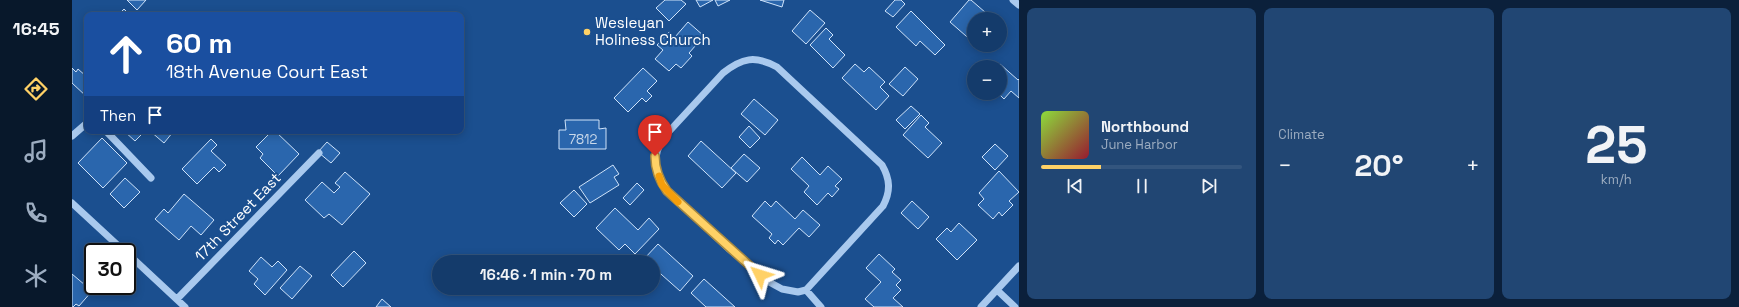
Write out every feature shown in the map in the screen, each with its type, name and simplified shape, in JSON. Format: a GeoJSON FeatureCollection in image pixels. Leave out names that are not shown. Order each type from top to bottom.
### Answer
{"type":"FeatureCollection","features":[{"type":"Feature","properties":{"kind":"street"},"geometry":{"type":"LineString","coordinates":[[1013,0],[1019,5]]}},
{"type":"Feature","properties":{"kind":"street"},"geometry":{"type":"LineString","coordinates":[[751,59],[758,60],[777,67],[882,165],[887,175],[889,189],[883,206],[806,290],[798,292],[782,289],[760,275],[667,191],[655,168],[656,150],[663,138],[723,73],[734,64],[743,61],[751,59]]}},
{"type":"Feature","properties":{"kind":"street"},"geometry":{"type":"LineString","coordinates":[[72,136],[84,126]]}},
{"type":"Feature","properties":{"kind":"street"},"geometry":{"type":"LineString","coordinates":[[109,134],[151,178]]}},
{"type":"Feature","properties":{"kind":"street","name":"17th Street East"},"geometry":{"type":"LineString","coordinates":[[177,299],[319,153]]}},
{"type":"Feature","properties":{"kind":"street"},"geometry":{"type":"LineString","coordinates":[[72,203],[115,243]]}},
{"type":"Feature","properties":{"kind":"street"},"geometry":{"type":"LineString","coordinates":[[136,262],[185,307]]}},
{"type":"Feature","properties":{"kind":"street"},"geometry":{"type":"LineString","coordinates":[[981,307],[1019,266]]}},
{"type":"Feature","properties":{"kind":"street"},"geometry":{"type":"LineString","coordinates":[[806,290],[821,307]]}},
{"type":"Feature","properties":{"kind":"street"},"geometry":{"type":"LineString","coordinates":[[997,290],[1015,307]]}},
{"type":"Feature","properties":{"kind":"building"},"geometry":{"type":"Polygon","coordinates":[[[127,0],[146,0],[137,10],[127,0]]]}},
{"type":"Feature","properties":{"kind":"building"},"geometry":{"type":"Polygon","coordinates":[[[665,0],[681,0],[686,4],[669,21],[656,8],[665,0]]]}},
{"type":"Feature","properties":{"kind":"building"},"geometry":{"type":"Polygon","coordinates":[[[696,0],[713,0],[700,7],[696,0]]]}},
{"type":"Feature","properties":{"kind":"building"},"geometry":{"type":"Polygon","coordinates":[[[715,0],[730,0],[718,6],[715,0]]]}},
{"type":"Feature","properties":{"kind":"building"},"geometry":{"type":"Polygon","coordinates":[[[760,0],[784,0],[782,7],[760,0]]]}},
{"type":"Feature","properties":{"kind":"building"},"geometry":{"type":"Polygon","coordinates":[[[895,0],[901,0],[905,4],[893,17],[885,11],[895,0]]]}},
{"type":"Feature","properties":{"kind":"building"},"geometry":{"type":"Polygon","coordinates":[[[969,0],[971,0],[985,12],[967,12],[967,37],[950,22],[969,0]]]}},
{"type":"Feature","properties":{"kind":"building"},"geometry":{"type":"Polygon","coordinates":[[[810,10],[825,23],[806,44],[792,31],[810,10]]]}},
{"type":"Feature","properties":{"kind":"building"},"geometry":{"type":"Polygon","coordinates":[[[911,11],[945,45],[935,55],[920,41],[916,46],[896,27],[911,11]]]}},
{"type":"Feature","properties":{"kind":"building"},"geometry":{"type":"Polygon","coordinates":[[[688,22],[704,36],[689,53],[692,56],[681,68],[676,64],[669,71],[655,59],[663,50],[657,45],[669,32],[675,37],[688,22]]]}},
{"type":"Feature","properties":{"kind":"building"},"geometry":{"type":"Polygon","coordinates":[[[826,28],[833,35],[829,39],[845,55],[833,68],[810,45],[826,28]]]}},
{"type":"Feature","properties":{"kind":"building"},"geometry":{"type":"Polygon","coordinates":[[[855,64],[864,72],[869,67],[885,82],[880,87],[889,96],[876,110],[842,78],[855,64]]]}},
{"type":"Feature","properties":{"kind":"building"},"geometry":{"type":"Polygon","coordinates":[[[905,67],[918,79],[903,96],[889,84],[905,67]]]}},
{"type":"Feature","properties":{"kind":"building"},"geometry":{"type":"Polygon","coordinates":[[[72,68],[76,72],[78,69],[84,74],[84,94],[72,83],[72,68]]]}},
{"type":"Feature","properties":{"kind":"building"},"geometry":{"type":"Polygon","coordinates":[[[643,68],[657,81],[647,91],[652,96],[646,102],[642,98],[628,112],[614,98],[643,68]]]}},
{"type":"Feature","properties":{"kind":"building"},"geometry":{"type":"Polygon","coordinates":[[[1007,70],[1018,80],[1019,79],[1019,98],[1011,91],[1007,96],[1007,70]]]}},
{"type":"Feature","properties":{"kind":"building"},"geometry":{"type":"Polygon","coordinates":[[[754,99],[778,120],[765,135],[741,114],[754,99]]]}},
{"type":"Feature","properties":{"kind":"building"},"geometry":{"type":"Polygon","coordinates":[[[911,106],[920,114],[905,129],[896,120],[911,106]]]}},
{"type":"Feature","properties":{"kind":"building"},"geometry":{"type":"Polygon","coordinates":[[[921,115],[929,123],[925,127],[942,143],[928,158],[903,135],[921,115]]]}},
{"type":"Feature","properties":{"kind":"building"},"geometry":{"type":"Polygon","coordinates":[[[565,120],[599,120],[599,129],[606,128],[606,149],[559,149],[559,130],[566,130],[565,120]]]}},
{"type":"Feature","properties":{"kind":"building"},"geometry":{"type":"Polygon","coordinates":[[[749,126],[760,138],[750,148],[739,137],[749,126]]]}},
{"type":"Feature","properties":{"kind":"building"},"geometry":{"type":"Polygon","coordinates":[[[127,134],[142,134],[135,141],[127,134]]]}},
{"type":"Feature","properties":{"kind":"building"},"geometry":{"type":"Polygon","coordinates":[[[154,134],[171,134],[164,143],[154,134]]]}},
{"type":"Feature","properties":{"kind":"building"},"geometry":{"type":"Polygon","coordinates":[[[269,134],[278,134],[299,154],[278,176],[260,158],[263,154],[256,147],[269,134]]]}},
{"type":"Feature","properties":{"kind":"building"},"geometry":{"type":"Polygon","coordinates":[[[102,138],[127,163],[103,188],[78,163],[102,138]]]}},
{"type":"Feature","properties":{"kind":"building"},"geometry":{"type":"Polygon","coordinates":[[[211,139],[217,145],[211,151],[226,165],[219,172],[214,167],[197,184],[182,169],[211,139]]]}},
{"type":"Feature","properties":{"kind":"building"},"geometry":{"type":"Polygon","coordinates":[[[701,141],[736,173],[722,188],[688,156],[701,141]]]}},
{"type":"Feature","properties":{"kind":"building"},"geometry":{"type":"Polygon","coordinates":[[[327,142],[340,153],[331,163],[318,152],[327,142]]]}},
{"type":"Feature","properties":{"kind":"building"},"geometry":{"type":"Polygon","coordinates":[[[995,144],[1008,156],[995,170],[982,157],[995,144]]]}},
{"type":"Feature","properties":{"kind":"building"},"geometry":{"type":"Polygon","coordinates":[[[744,154],[760,168],[747,182],[731,168],[744,154]]]}},
{"type":"Feature","properties":{"kind":"building"},"geometry":{"type":"Polygon","coordinates":[[[802,157],[820,175],[828,166],[842,179],[835,186],[839,189],[832,197],[828,193],[817,205],[804,192],[809,186],[791,169],[802,157]]]}},
{"type":"Feature","properties":{"kind":"building"},"geometry":{"type":"Polygon","coordinates":[[[613,165],[619,174],[614,177],[619,185],[590,203],[579,187],[613,165]]]}},
{"type":"Feature","properties":{"kind":"building"},"geometry":{"type":"Polygon","coordinates":[[[999,171],[1019,192],[1009,201],[1013,205],[1002,216],[999,212],[993,219],[978,205],[984,199],[979,193],[999,171]]]}},
{"type":"Feature","properties":{"kind":"building"},"geometry":{"type":"Polygon","coordinates":[[[345,172],[370,194],[342,225],[329,214],[324,218],[305,200],[322,182],[334,193],[340,187],[335,183],[345,172]]]}},
{"type":"Feature","properties":{"kind":"building"},"geometry":{"type":"Polygon","coordinates":[[[125,178],[140,192],[124,208],[110,194],[125,178]]]}},
{"type":"Feature","properties":{"kind":"building"},"geometry":{"type":"Polygon","coordinates":[[[637,183],[644,190],[630,205],[623,198],[637,183]]]}},
{"type":"Feature","properties":{"kind":"building"},"geometry":{"type":"Polygon","coordinates":[[[574,190],[587,204],[574,217],[560,203],[574,190]]]}},
{"type":"Feature","properties":{"kind":"building"},"geometry":{"type":"Polygon","coordinates":[[[184,194],[214,220],[201,235],[191,226],[179,240],[155,219],[164,209],[168,213],[184,194]]]}},
{"type":"Feature","properties":{"kind":"building"},"geometry":{"type":"Polygon","coordinates":[[[765,201],[771,207],[776,201],[795,219],[803,210],[820,225],[809,237],[799,228],[783,245],[778,240],[775,244],[769,238],[772,234],[752,216],[765,201]]]}},
{"type":"Feature","properties":{"kind":"building"},"geometry":{"type":"Polygon","coordinates":[[[912,201],[929,217],[918,229],[901,213],[912,201]]]}},
{"type":"Feature","properties":{"kind":"building"},"geometry":{"type":"Polygon","coordinates":[[[615,208],[638,230],[649,218],[659,229],[635,254],[625,244],[619,250],[596,228],[615,208]]]}},
{"type":"Feature","properties":{"kind":"building"},"geometry":{"type":"Polygon","coordinates":[[[959,223],[977,240],[957,260],[936,239],[947,228],[951,232],[959,223]]]}},
{"type":"Feature","properties":{"kind":"building"},"geometry":{"type":"Polygon","coordinates":[[[658,244],[693,276],[680,291],[660,273],[660,255],[648,255],[658,244]]]}},
{"type":"Feature","properties":{"kind":"building"},"geometry":{"type":"Polygon","coordinates":[[[354,251],[366,263],[343,287],[331,275],[354,251]]]}},
{"type":"Feature","properties":{"kind":"building"},"geometry":{"type":"Polygon","coordinates":[[[879,254],[895,269],[892,272],[901,280],[896,285],[901,290],[893,298],[903,307],[874,307],[865,299],[881,282],[866,268],[879,254]]]}},
{"type":"Feature","properties":{"kind":"building"},"geometry":{"type":"Polygon","coordinates":[[[261,257],[272,267],[278,261],[287,270],[265,295],[254,284],[258,279],[249,271],[261,257]]]}},
{"type":"Feature","properties":{"kind":"building"},"geometry":{"type":"Polygon","coordinates":[[[300,266],[312,276],[292,299],[280,288],[300,266]]]}},
{"type":"Feature","properties":{"kind":"building"},"geometry":{"type":"Polygon","coordinates":[[[72,274],[84,284],[84,295],[89,295],[79,306],[76,304],[72,307],[72,274]]]}},
{"type":"Feature","properties":{"kind":"building"},"geometry":{"type":"Polygon","coordinates":[[[704,279],[735,307],[706,307],[691,293],[704,279]]]}},
{"type":"Feature","properties":{"kind":"building"},"geometry":{"type":"Polygon","coordinates":[[[382,299],[391,307],[376,307],[382,299]]]}},
{"type":"Feature","properties":{"kind":"slow traffic"},"geometry":{"type":"LineString","coordinates":[[659,176],[662,185],[678,202]]}},
{"type":"Feature","properties":{"kind":"place","name":"Wesleyan Holiness Church"},"geometry":{"type":"Point","coordinates":[587,32]}},
{"type":"Feature","properties":{"kind":"route"},"geometry":{"type":"LineString","coordinates":[[655,156],[655,168],[662,185],[667,191],[729,249],[760,275]]}}]}
